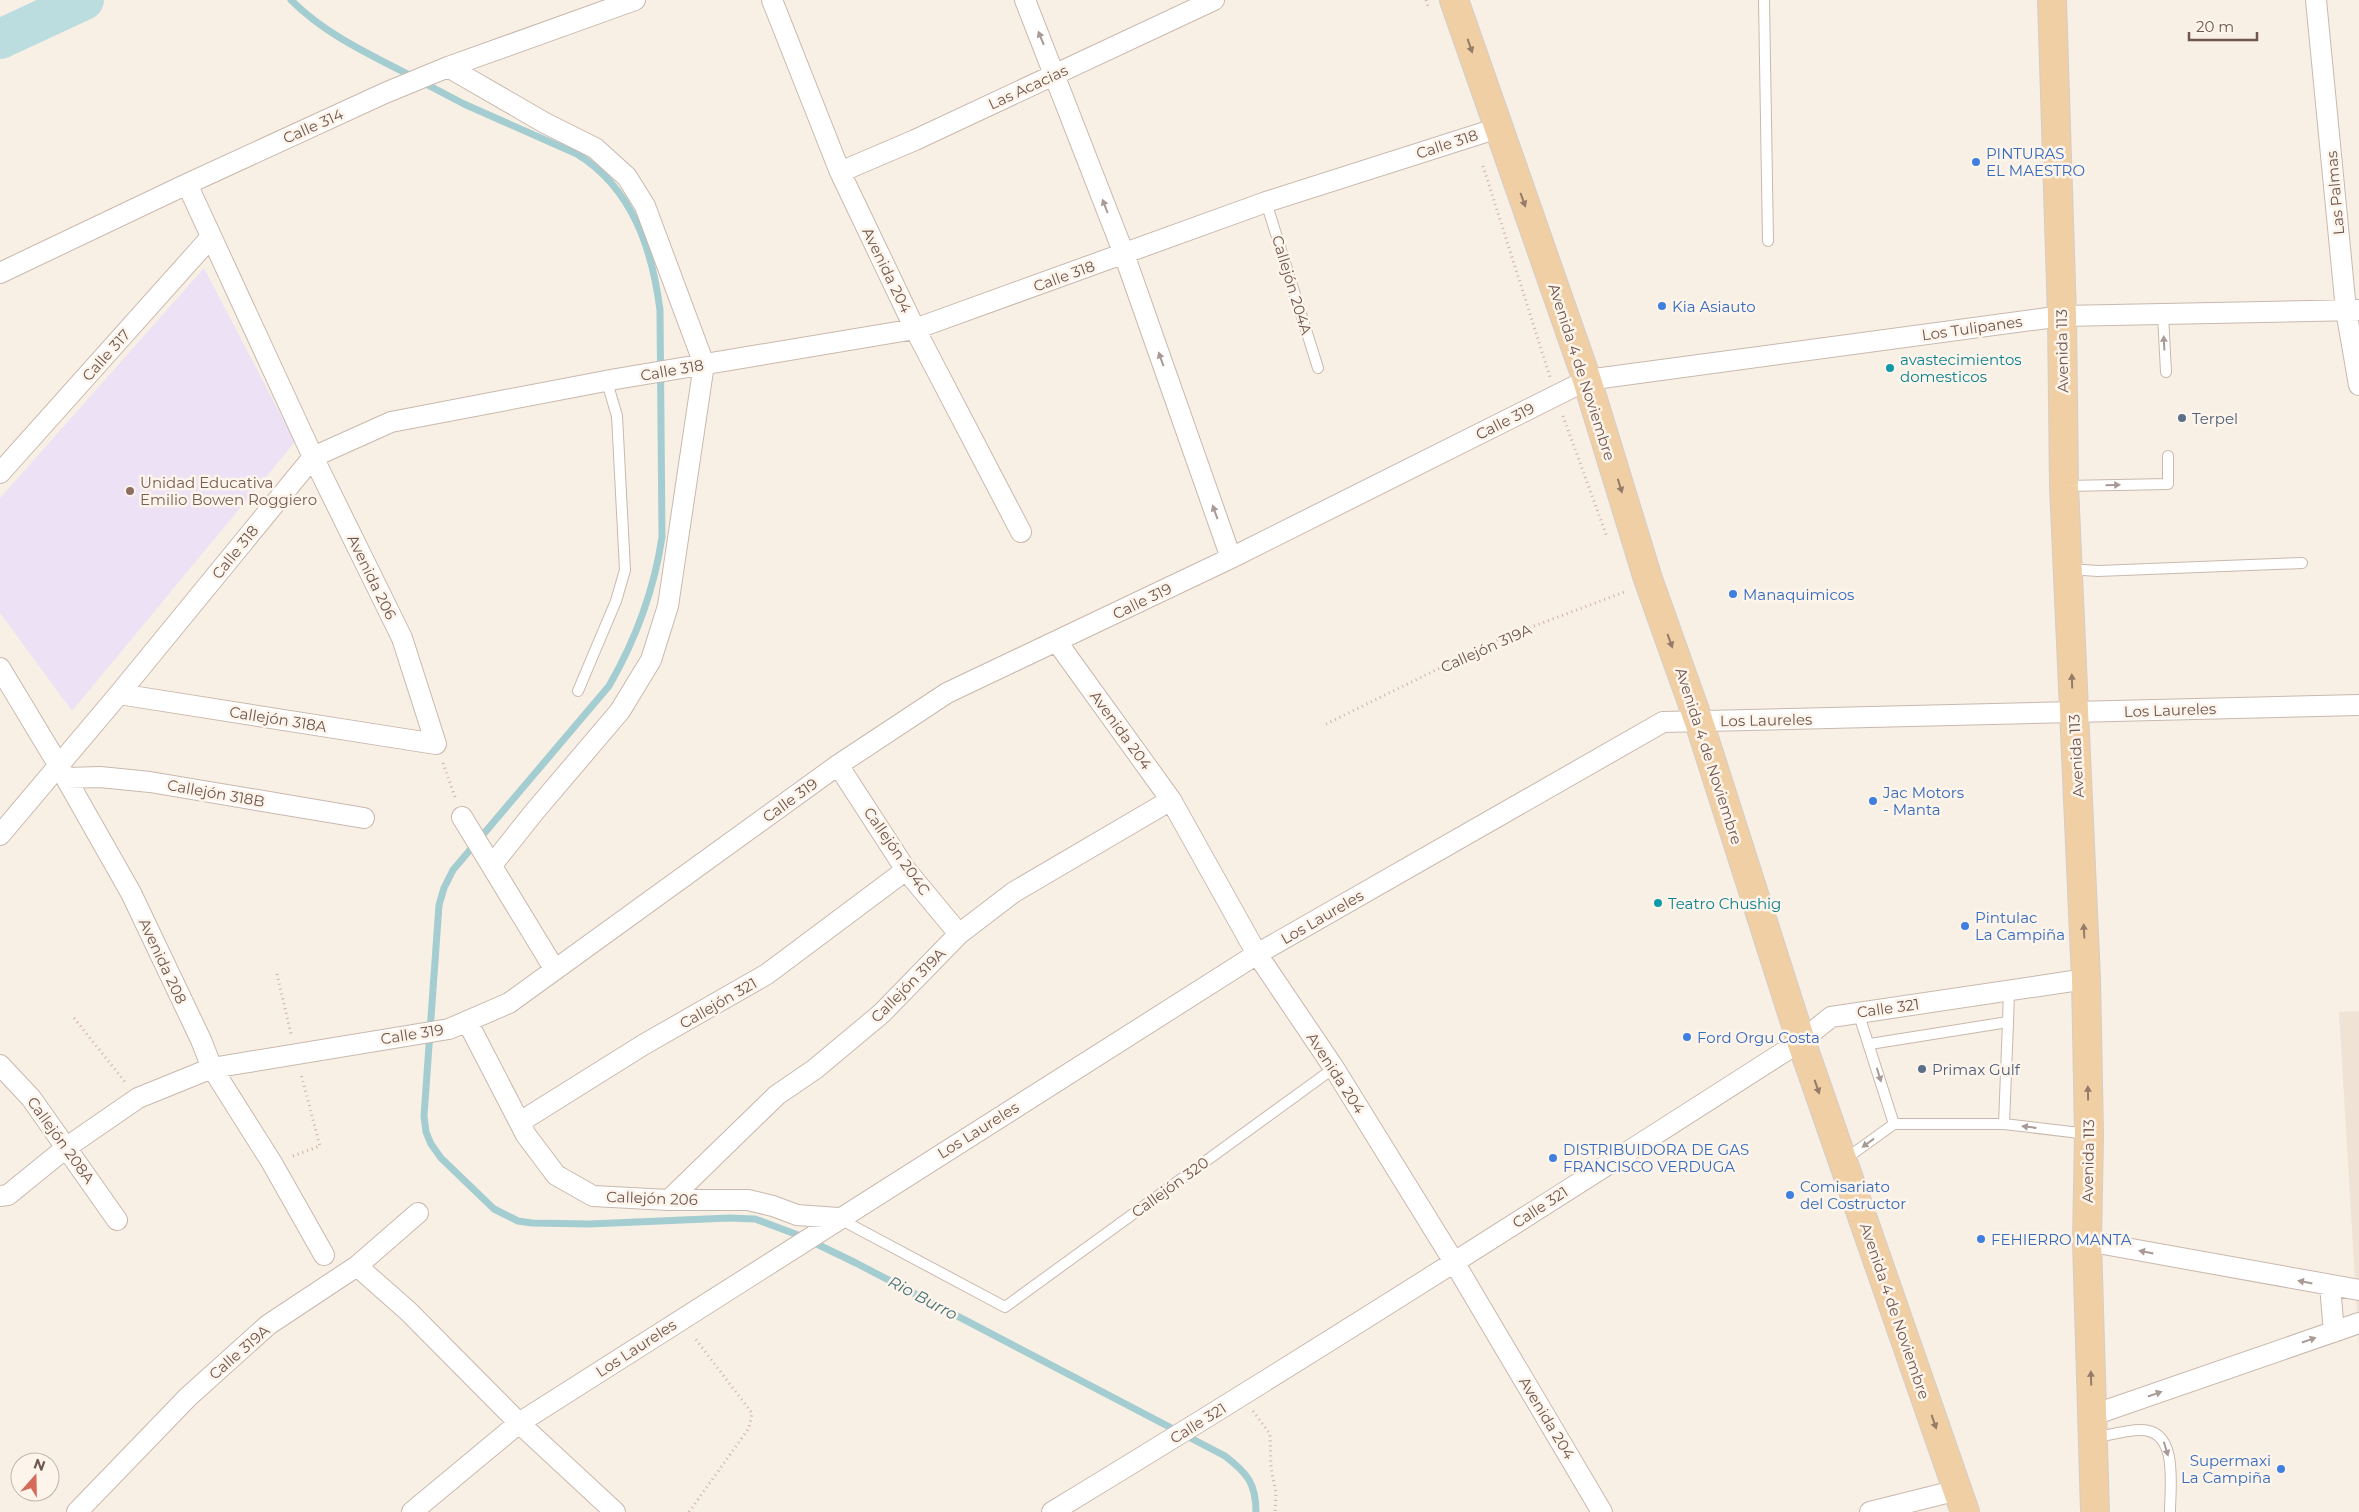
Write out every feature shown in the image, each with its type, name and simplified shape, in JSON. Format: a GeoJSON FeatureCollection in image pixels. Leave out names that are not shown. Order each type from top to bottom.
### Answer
{"type":"FeatureCollection","features":[{"type":"Feature","properties":{"kind":"main road","name":"Avenida 4 de Noviembre"},"geometry":{"type":"LineString","coordinates":[[1454,0],[1588,380],[1648,579],[1698,722],[1801,1041],[1842,1161],[1961,1501],[1976,1512]]}},
{"type":"Feature","properties":{"kind":"main road","name":"Avenida 113"},"geometry":{"type":"LineString","coordinates":[[2052,0],[2062,316],[2064,486],[2086,979],[2087,1241],[2095,1512]]}},
{"type":"Feature","properties":{"kind":"main road"},"geometry":{"type":"LineString","coordinates":[[2083,1512],[2093,1479]]}},
{"type":"Feature","properties":{"kind":"street","name":"Calle 314"},"geometry":{"type":"LineString","coordinates":[[0,273],[385,93],[448,67],[635,0]]}},
{"type":"Feature","properties":{"kind":"street","name":"Avenida 204"},"geometry":{"type":"LineString","coordinates":[[772,0],[840,172],[916,329],[1021,532]]}},
{"type":"Feature","properties":{"kind":"street"},"geometry":{"type":"LineString","coordinates":[[1025,0],[1124,254],[1232,558]]}},
{"type":"Feature","properties":{"kind":"street","name":"Las Acacias"},"geometry":{"type":"LineString","coordinates":[[840,172],[915,140],[1214,0]]}},
{"type":"Feature","properties":{"kind":"street","name":"Las Palmas"},"geometry":{"type":"LineString","coordinates":[[2316,0],[2359,385]]}},
{"type":"Feature","properties":{"kind":"street"},"geometry":{"type":"LineString","coordinates":[[448,67],[545,123],[595,148],[627,177],[645,206],[696,366],[668,606],[650,660],[620,711],[535,811],[489,859]]}},
{"type":"Feature","properties":{"kind":"street","name":"Calle 318"},"geometry":{"type":"LineString","coordinates":[[0,836],[63,772],[119,694],[313,456],[391,422],[696,366],[916,329],[1266,202],[1498,128]]}},
{"type":"Feature","properties":{"kind":"street","name":"Avenida 206"},"geometry":{"type":"LineString","coordinates":[[187,184],[313,456],[402,638],[436,744]]}},
{"type":"Feature","properties":{"kind":"street","name":"Calle 317"},"geometry":{"type":"LineString","coordinates":[[0,473],[211,237]]}},
{"type":"Feature","properties":{"kind":"street","name":"Los Tulipanes"},"geometry":{"type":"LineString","coordinates":[[1588,380],[2062,316],[2352,310]]}},
{"type":"Feature","properties":{"kind":"street","name":"Calle 319"},"geometry":{"type":"LineString","coordinates":[[0,1196],[8,1195],[67,1147],[138,1098],[212,1068],[458,1025],[509,1003],[838,765],[946,693],[1058,642],[1232,558],[1588,380]]}},
{"type":"Feature","properties":{"kind":"street","name":"Avenida 204"},"geometry":{"type":"LineString","coordinates":[[1058,642],[1171,800],[1257,954],[1334,1068],[1454,1262],[1602,1512]]}},
{"type":"Feature","properties":{"kind":"street","name":"Avenida 208"},"geometry":{"type":"LineString","coordinates":[[0,668],[63,772],[130,893],[201,1040],[212,1068],[272,1163],[324,1255]]}},
{"type":"Feature","properties":{"kind":"street","name":"Callejón 318A"},"geometry":{"type":"LineString","coordinates":[[119,694],[436,744]]}},
{"type":"Feature","properties":{"kind":"street","name":"Los Laureles"},"geometry":{"type":"LineString","coordinates":[[412,1512],[519,1423],[838,1218],[1257,954],[1663,722],[2359,705]]}},
{"type":"Feature","properties":{"kind":"street","name":"Callejón 204C"},"geometry":{"type":"LineString","coordinates":[[838,765],[906,870],[959,934]]}},
{"type":"Feature","properties":{"kind":"street","name":"Callejón 318B"},"geometry":{"type":"LineString","coordinates":[[63,772],[150,782],[364,818]]}},
{"type":"Feature","properties":{"kind":"street","name":"Callejón 319A"},"geometry":{"type":"LineString","coordinates":[[669,1200],[777,1095],[815,1069],[882,1013],[959,934],[1014,892],[1171,800]]}},
{"type":"Feature","properties":{"kind":"street"},"geometry":{"type":"LineString","coordinates":[[462,817],[555,970]]}},
{"type":"Feature","properties":{"kind":"street","name":"Callejón 321"},"geometry":{"type":"LineString","coordinates":[[520,1122],[643,1045],[767,974],[906,870]]}},
{"type":"Feature","properties":{"kind":"street","name":"Calle 321"},"geometry":{"type":"LineString","coordinates":[[1052,1512],[1219,1411],[1454,1262],[1801,1041],[1831,1017],[2086,979]]}},
{"type":"Feature","properties":{"kind":"street","name":"Callejón 206"},"geometry":{"type":"LineString","coordinates":[[458,1025],[520,1122],[526,1135],[556,1174],[593,1196],[669,1200],[748,1200],[773,1206],[797,1215],[838,1218]]}},
{"type":"Feature","properties":{"kind":"street","name":"Callejón 208A"},"geometry":{"type":"LineString","coordinates":[[0,1065],[31,1098],[117,1220]]}},
{"type":"Feature","properties":{"kind":"street","name":"Calle 319A"},"geometry":{"type":"LineString","coordinates":[[77,1512],[188,1397],[268,1325],[357,1266],[418,1213]]}},
{"type":"Feature","properties":{"kind":"street"},"geometry":{"type":"LineString","coordinates":[[2087,1241],[2359,1290]]}},
{"type":"Feature","properties":{"kind":"street"},"geometry":{"type":"LineString","coordinates":[[357,1266],[408,1310],[519,1423],[614,1512]]}},
{"type":"Feature","properties":{"kind":"street"},"geometry":{"type":"LineString","coordinates":[[2330,1286],[2334,1332]]}},
{"type":"Feature","properties":{"kind":"street"},"geometry":{"type":"LineString","coordinates":[[2093,1427],[2359,1323]]}},
{"type":"Feature","properties":{"kind":"street"},"geometry":{"type":"LineString","coordinates":[[1870,1512],[1961,1501]]}},
{"type":"Feature","properties":{"kind":"lane"},"geometry":{"type":"LineString","coordinates":[[1764,0],[1768,241]]}},
{"type":"Feature","properties":{"kind":"lane","name":"Callejón 204A"},"geometry":{"type":"LineString","coordinates":[[1266,202],[1318,368]]}},
{"type":"Feature","properties":{"kind":"lane"},"geometry":{"type":"LineString","coordinates":[[2163,315],[2166,372]]}},
{"type":"Feature","properties":{"kind":"lane"},"geometry":{"type":"LineString","coordinates":[[578,691],[616,601],[625,570],[617,416],[612,381]]}},
{"type":"Feature","properties":{"kind":"lane"},"geometry":{"type":"LineString","coordinates":[[2064,486],[2168,484],[2168,456]]}},
{"type":"Feature","properties":{"kind":"lane"},"geometry":{"type":"LineString","coordinates":[[2068,569],[2098,570],[2302,563]]}},
{"type":"Feature","properties":{"kind":"lane"},"geometry":{"type":"LineString","coordinates":[[2004,1124],[2009,990]]}},
{"type":"Feature","properties":{"kind":"lane"},"geometry":{"type":"LineString","coordinates":[[1858,1012],[1870,1044],[1894,1124]]}},
{"type":"Feature","properties":{"kind":"lane"},"geometry":{"type":"LineString","coordinates":[[1870,1044],[2008,1022]]}},
{"type":"Feature","properties":{"kind":"lane","name":"Callejón 320"},"geometry":{"type":"LineString","coordinates":[[838,1218],[1005,1307],[1334,1068]]}},
{"type":"Feature","properties":{"kind":"lane"},"geometry":{"type":"LineString","coordinates":[[1842,1161],[1894,1124],[2004,1124],[2088,1134]]}},
{"type":"Feature","properties":{"kind":"lane"},"geometry":{"type":"LineString","coordinates":[[2093,1427],[2140,1430],[2155,1434],[2162,1439],[2168,1452],[2170,1512]]}},
{"type":"Feature","properties":{"kind":"path","name":"Callejón 319A"},"geometry":{"type":"LineString","coordinates":[[1326,724],[1497,640],[1628,591],[1648,579]]}},
{"type":"Feature","properties":{"kind":"path"},"geometry":{"type":"LineString","coordinates":[[436,744],[462,817]]}},
{"type":"Feature","properties":{"kind":"path"},"geometry":{"type":"LineString","coordinates":[[272,1163],[320,1146],[295,1053],[277,974]]}},
{"type":"Feature","properties":{"kind":"path"},"geometry":{"type":"LineString","coordinates":[[74,1018],[138,1098]]}},
{"type":"Feature","properties":{"kind":"path"},"geometry":{"type":"LineString","coordinates":[[681,1319],[752,1414],[749,1428],[689,1512]]}},
{"type":"Feature","properties":{"kind":"path"},"geometry":{"type":"LineString","coordinates":[[1242,1396],[1270,1434],[1271,1468],[1276,1493],[1275,1512]]}},
{"type":"Feature","properties":{"kind":"shaded area","name":"Unidad Educativa Emilio Bowen Roggiero"},"geometry":{"type":"Polygon","coordinates":[[[204,268],[295,442],[72,711],[0,613],[0,498],[204,268]]]}},
{"type":"Feature","properties":{"kind":"shaded area"},"geometry":{"type":"Polygon","coordinates":[[[2359,1011],[2359,1348],[2339,1012],[2359,1011]]]}},
{"type":"Feature","properties":{"kind":"waterway"},"geometry":{"type":"LineString","coordinates":[[0,39],[84,0]]}},
{"type":"Feature","properties":{"kind":"waterway"},"geometry":{"type":"LineString","coordinates":[[291,0],[333,34],[413,77]]}},
{"type":"Feature","properties":{"kind":"waterway","name":"Rio Burro"},"geometry":{"type":"LineString","coordinates":[[422,82],[464,104],[577,154],[596,168],[612,184],[636,222],[645,242],[660,310],[662,537],[659,557],[643,614],[628,650],[609,686],[453,870],[444,888],[439,905],[424,1116],[426,1132],[431,1144],[441,1158],[494,1209],[518,1221],[590,1224],[729,1218],[755,1219],[798,1235],[856,1263],[1225,1456],[1249,1480],[1256,1502],[1256,1512]]}},
{"type":"Feature","properties":{"kind":"place","name":"PINTURAS EL MAESTRO"},"geometry":{"type":"Point","coordinates":[1976,162]}},
{"type":"Feature","properties":{"kind":"place","name":"Kia Asiauto"},"geometry":{"type":"Point","coordinates":[1662,306]}},
{"type":"Feature","properties":{"kind":"place","name":"avastecimientos domesticos"},"geometry":{"type":"Point","coordinates":[1890,368]}},
{"type":"Feature","properties":{"kind":"place","name":"Terpel"},"geometry":{"type":"Point","coordinates":[2182,418]}},
{"type":"Feature","properties":{"kind":"place","name":"Unidad Educativa Emilio Bowen Roggiero"},"geometry":{"type":"Point","coordinates":[130,491]}},
{"type":"Feature","properties":{"kind":"place","name":"Manaquimicos"},"geometry":{"type":"Point","coordinates":[1733,594]}},
{"type":"Feature","properties":{"kind":"place","name":"Jac Motors - Manta"},"geometry":{"type":"Point","coordinates":[1873,801]}},
{"type":"Feature","properties":{"kind":"place","name":"Teatro Chushig"},"geometry":{"type":"Point","coordinates":[1658,903]}},
{"type":"Feature","properties":{"kind":"place","name":"Pintulac La Campiña"},"geometry":{"type":"Point","coordinates":[1965,926]}},
{"type":"Feature","properties":{"kind":"place","name":"Ford Orgu Costa"},"geometry":{"type":"Point","coordinates":[1687,1037]}},
{"type":"Feature","properties":{"kind":"place","name":"Primax Gulf"},"geometry":{"type":"Point","coordinates":[1922,1069]}},
{"type":"Feature","properties":{"kind":"place","name":"DISTRIBUIDORA DE GAS FRANCISCO VERDUGA"},"geometry":{"type":"Point","coordinates":[1553,1158]}},
{"type":"Feature","properties":{"kind":"place","name":"Comisariato del Costructor"},"geometry":{"type":"Point","coordinates":[1790,1195]}},
{"type":"Feature","properties":{"kind":"place","name":"FEHIERRO MANTA"},"geometry":{"type":"Point","coordinates":[1981,1239]}},
{"type":"Feature","properties":{"kind":"place","name":"Supermaxi La Campiña"},"geometry":{"type":"Point","coordinates":[2281,1469]}}]}
